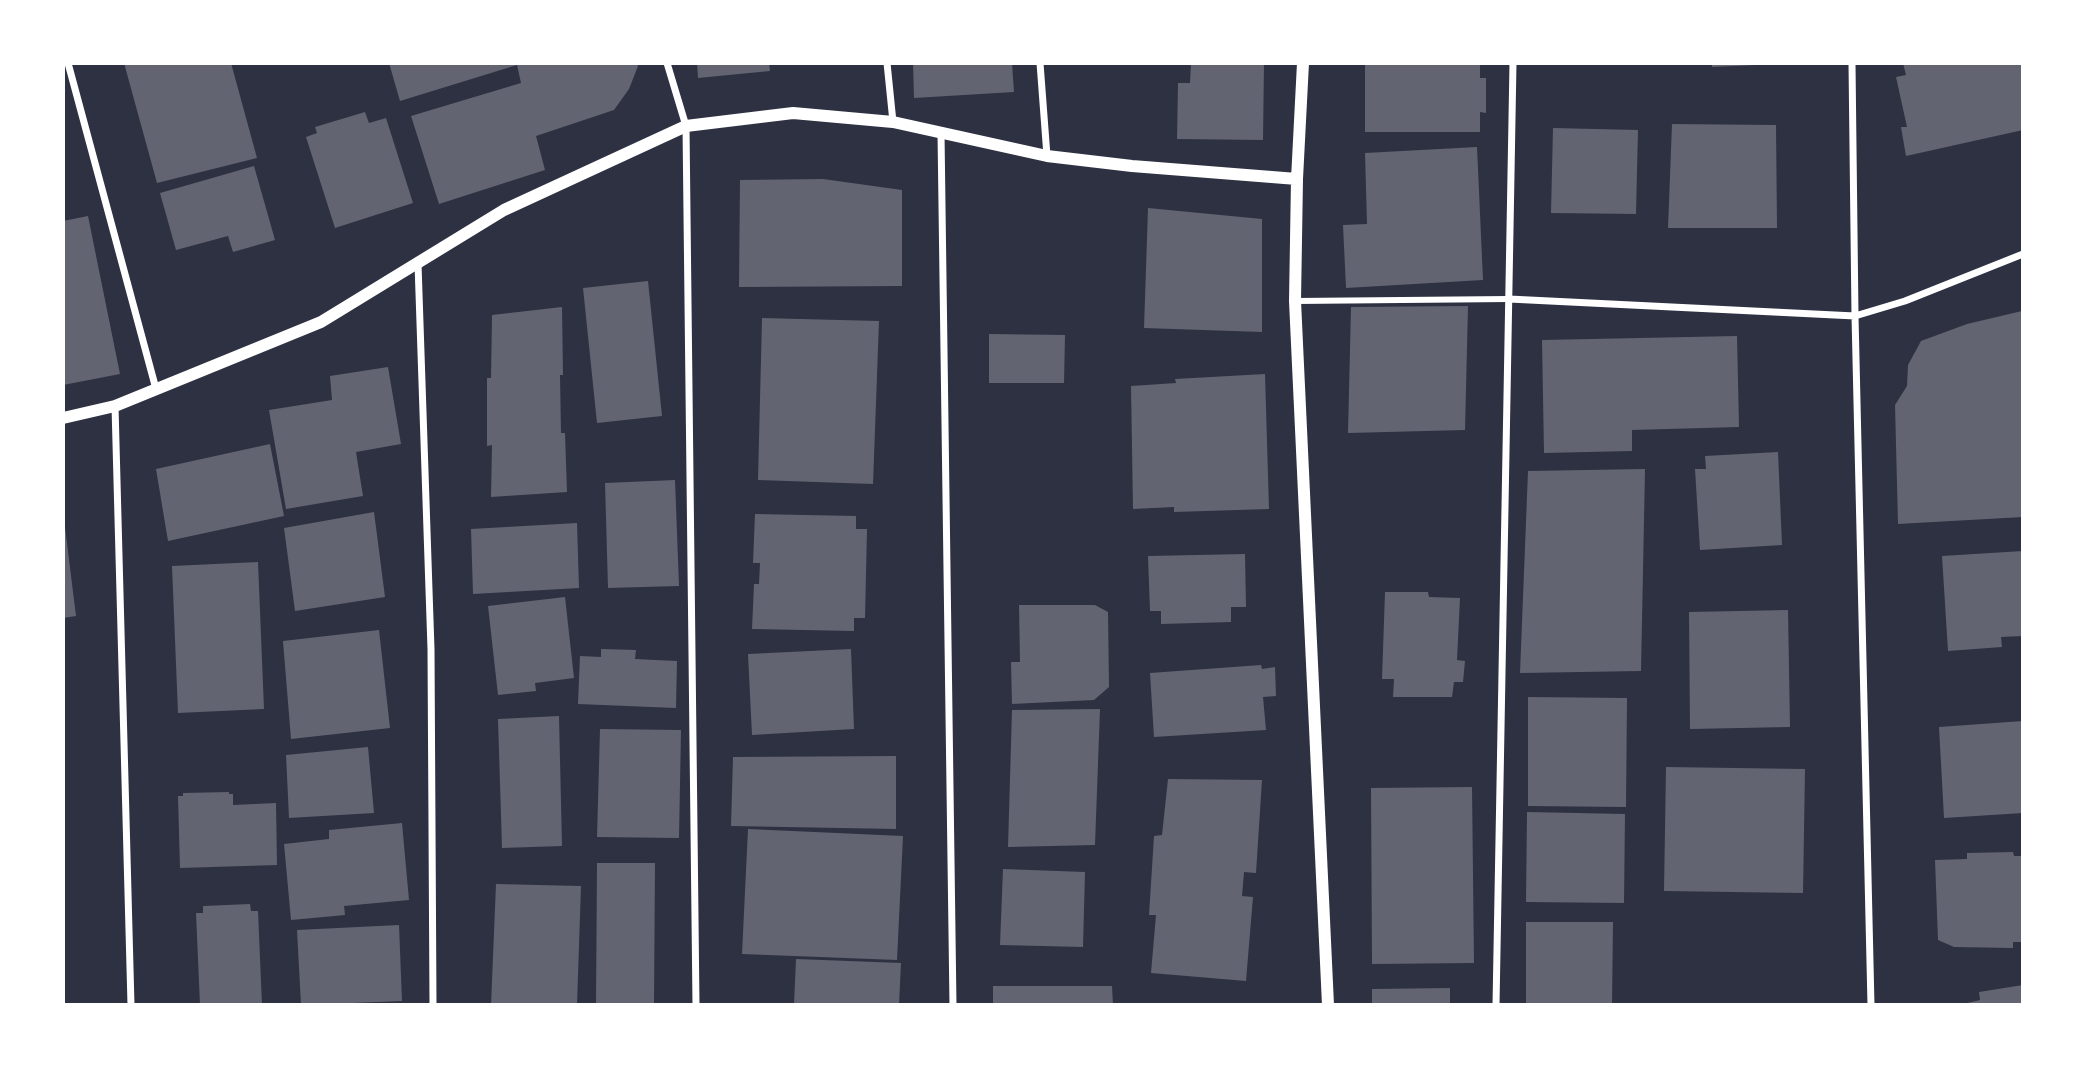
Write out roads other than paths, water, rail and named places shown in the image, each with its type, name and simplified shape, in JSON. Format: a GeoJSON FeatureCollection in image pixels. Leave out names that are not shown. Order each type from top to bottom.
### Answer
{"type":"FeatureCollection","features":[{"type":"Feature","properties":{"kind":"street"},"geometry":{"type":"LineString","coordinates":[[68,63],[156,389]]}},
{"type":"Feature","properties":{"kind":"street"},"geometry":{"type":"LineString","coordinates":[[667,63],[686,127],[696,1005]]}},
{"type":"Feature","properties":{"kind":"street"},"geometry":{"type":"LineString","coordinates":[[887,63],[893,122]]}},
{"type":"Feature","properties":{"kind":"street"},"geometry":{"type":"LineString","coordinates":[[1040,63],[1047,156]]}},
{"type":"Feature","properties":{"kind":"street"},"geometry":{"type":"LineString","coordinates":[[1303,63],[1295,301],[1328,1005]]}},
{"type":"Feature","properties":{"kind":"street"},"geometry":{"type":"LineString","coordinates":[[1496,1005],[1513,63]]}},
{"type":"Feature","properties":{"kind":"street"},"geometry":{"type":"LineString","coordinates":[[1852,63],[1855,316],[1871,1005]]}},
{"type":"Feature","properties":{"kind":"street"},"geometry":{"type":"LineString","coordinates":[[63,418],[115,406],[321,322],[504,210],[686,127],[793,113],[893,122],[1047,156],[1132,166],[1297,179]]}},
{"type":"Feature","properties":{"kind":"street"},"geometry":{"type":"LineString","coordinates":[[941,133],[953,1005]]}},
{"type":"Feature","properties":{"kind":"street"},"geometry":{"type":"LineString","coordinates":[[1295,301],[1509,299],[1855,316],[1905,302],[2023,254]]}},
{"type":"Feature","properties":{"kind":"street"},"geometry":{"type":"LineString","coordinates":[[418,264],[430,649],[433,1005]]}},
{"type":"Feature","properties":{"kind":"street"},"geometry":{"type":"LineString","coordinates":[[115,406],[131,1005]]}}]}
